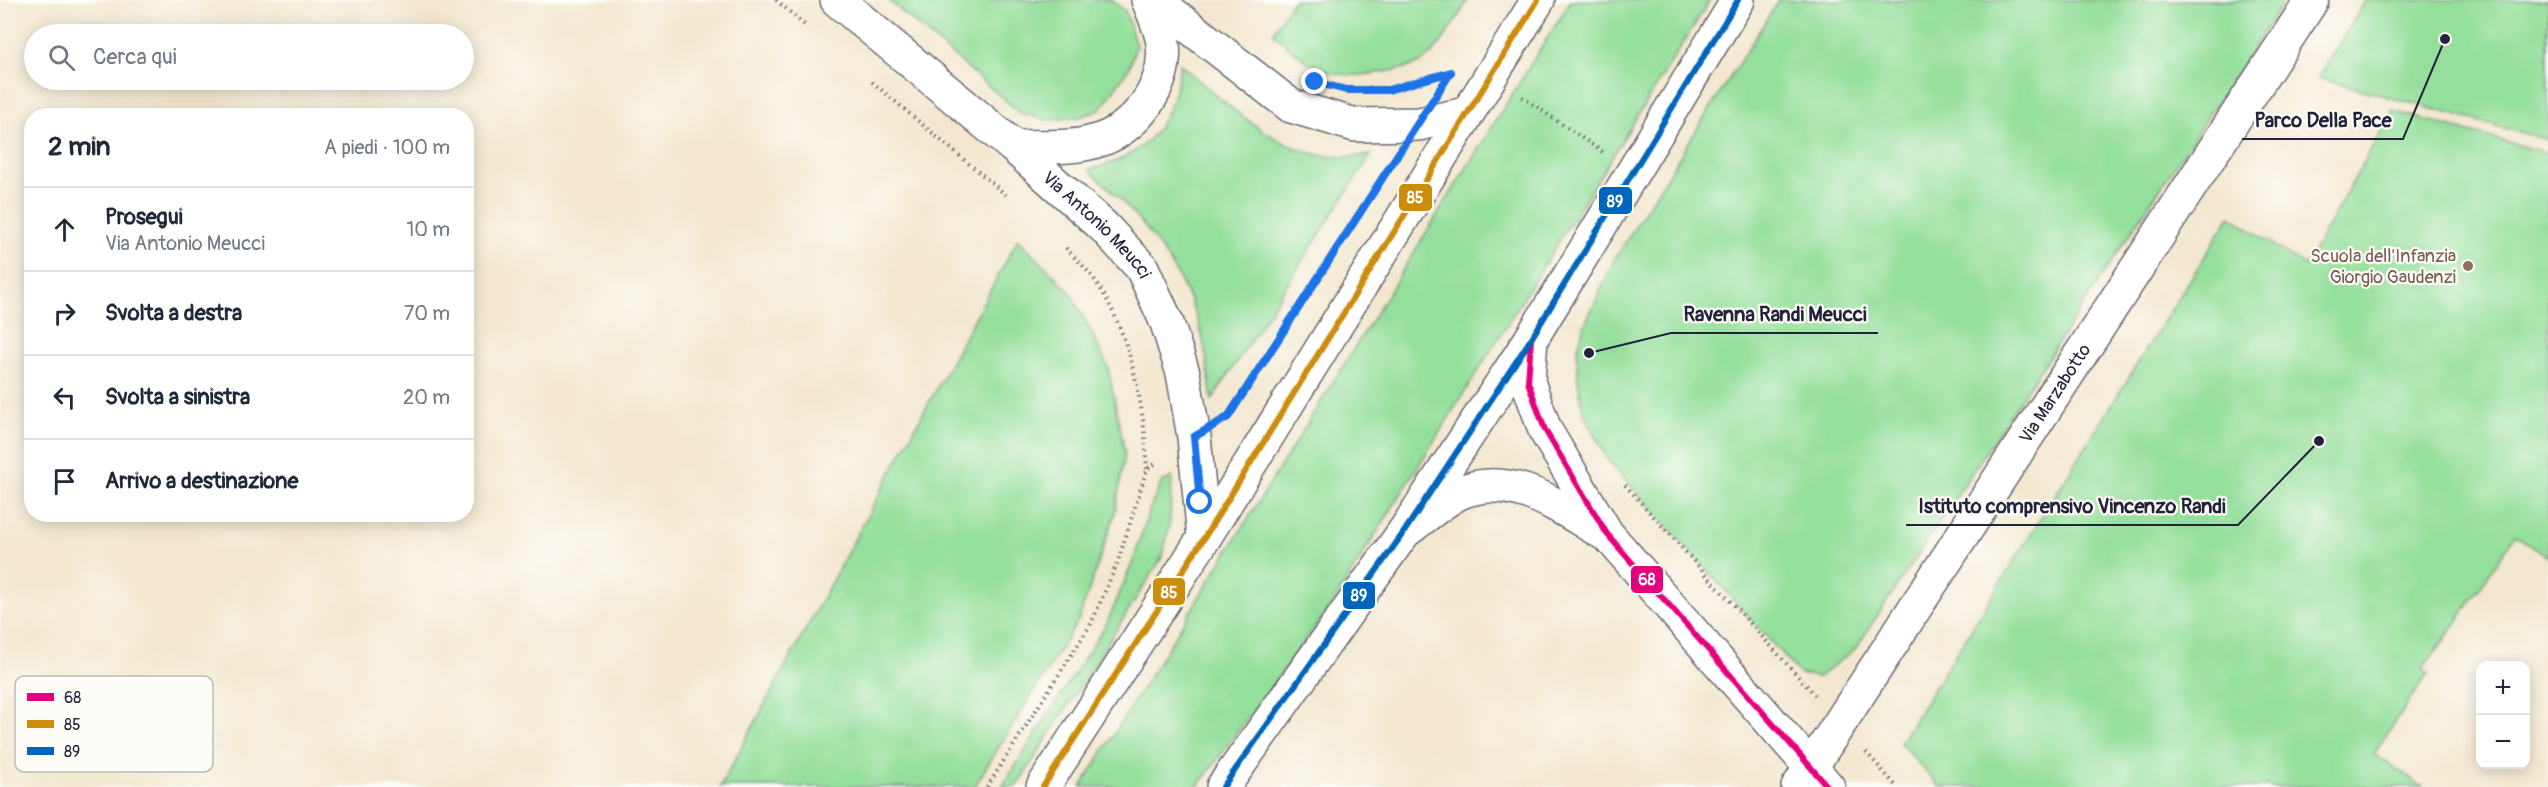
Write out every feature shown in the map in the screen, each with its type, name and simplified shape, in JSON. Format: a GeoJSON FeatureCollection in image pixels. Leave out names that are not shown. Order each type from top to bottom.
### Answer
{"type":"FeatureCollection","features":[{"type":"Feature","properties":{"kind":"street","name":"Via Antonio Meucci"},"geometry":{"type":"LineString","coordinates":[[837,0],[1014,147],[1103,226],[1142,268],[1167,323],[1183,373],[1194,437],[1204,538]]}},
{"type":"Feature","properties":{"kind":"street"},"geometry":{"type":"LineString","coordinates":[[1014,147],[1094,142],[1123,129],[1146,107],[1160,78],[1163,46],[1158,22],[1148,0]]}},
{"type":"Feature","properties":{"kind":"street"},"geometry":{"type":"LineString","coordinates":[[1155,0],[1292,106],[1355,125],[1419,124],[1465,114]]}},
{"type":"Feature","properties":{"kind":"street"},"geometry":{"type":"LineString","coordinates":[[1042,787],[1204,538],[1465,114],[1538,0]]}},
{"type":"Feature","properties":{"kind":"street"},"geometry":{"type":"LineString","coordinates":[[1223,787],[1404,532],[1531,339],[1738,0]]}},
{"type":"Feature","properties":{"kind":"street","name":"Via Marzabotto"},"geometry":{"type":"LineString","coordinates":[[1812,780],[1840,723],[2312,0]]}},
{"type":"Feature","properties":{"kind":"street"},"geometry":{"type":"LineString","coordinates":[[1531,339],[1528,382],[1545,430],[1607,534],[1812,780]]}},
{"type":"Feature","properties":{"kind":"street"},"geometry":{"type":"LineString","coordinates":[[1404,532],[1460,493],[1495,484],[1532,493],[1607,534]]}},
{"type":"Feature","properties":{"kind":"path"},"geometry":{"type":"LineString","coordinates":[[776,0],[811,30]]}},
{"type":"Feature","properties":{"kind":"path"},"geometry":{"type":"LineString","coordinates":[[1398,87],[1451,72],[1419,124]]}},
{"type":"Feature","properties":{"kind":"path"},"geometry":{"type":"LineString","coordinates":[[863,75],[1012,200]]}},
{"type":"Feature","properties":{"kind":"path"},"geometry":{"type":"LineString","coordinates":[[1514,92],[1611,158]]}},
{"type":"Feature","properties":{"kind":"path"},"geometry":{"type":"LineString","coordinates":[[987,787],[1091,624],[1118,561],[1147,469],[1146,440],[1136,378],[1116,320],[1094,279],[1063,245]]}},
{"type":"Feature","properties":{"kind":"path"},"geometry":{"type":"LineString","coordinates":[[1147,469],[1228,417],[1292,319]]}},
{"type":"Feature","properties":{"kind":"path"},"geometry":{"type":"LineString","coordinates":[[1619,478],[1896,787]]}},
{"type":"Feature","properties":{"kind":"green space"},"geometry":{"type":"Polygon","coordinates":[[[888,0],[1111,0],[1126,12],[1136,46],[1129,68],[1100,110],[1076,118],[1046,120],[1020,113],[888,0]]]}},
{"type":"Feature","properties":{"kind":"green space"},"geometry":{"type":"Polygon","coordinates":[[[1293,0],[1468,0],[1435,50],[1420,63],[1408,68],[1366,75],[1350,75],[1323,69],[1311,63],[1273,33],[1293,0]]]}},
{"type":"Feature","properties":{"kind":"green space"},"geometry":{"type":"Polygon","coordinates":[[[1571,0],[1710,0],[1332,604],[1197,787],[1081,787],[1571,0]]]}},
{"type":"Feature","properties":{"kind":"green space"},"geometry":{"type":"Polygon","coordinates":[[[1779,0],[2285,0],[1856,648],[1819,677],[1800,674],[1607,459],[1583,412],[1578,380],[1577,351],[1583,329],[1614,260],[1779,0]]]}},
{"type":"Feature","properties":{"kind":"green space"},"geometry":{"type":"Polygon","coordinates":[[[2366,0],[2548,0],[2548,140],[2318,78],[2366,0]]]}},
{"type":"Feature","properties":{"kind":"green space"},"geometry":{"type":"Polygon","coordinates":[[[1180,64],[1252,124],[1293,147],[1315,154],[1338,157],[1371,155],[1212,400],[1202,336],[1185,289],[1143,224],[1089,170],[1125,157],[1148,140],[1164,118],[1170,105],[1180,64]]]}},
{"type":"Feature","properties":{"kind":"green space"},"geometry":{"type":"Polygon","coordinates":[[[2393,111],[2548,153],[2548,557],[2515,535],[2451,631],[2422,669],[2428,674],[2374,754],[2423,787],[1940,787],[1900,743],[2230,216],[2305,266],[2393,111]]]}},
{"type":"Feature","properties":{"kind":"green space"},"geometry":{"type":"Polygon","coordinates":[[[1018,239],[1070,292],[1088,326],[1108,367],[1125,454],[1115,513],[1079,619],[974,787],[720,787],[1018,239]]]}},
{"type":"Feature","properties":{"kind":"green space"},"geometry":{"type":"Polygon","coordinates":[[[1172,477],[1170,521],[1163,556],[1016,787],[1002,787],[1107,623],[1132,564],[1151,506],[1162,482],[1172,477]]]}},
{"type":"Feature","properties":{"kind":"transit line","name":"85"},"geometry":{"type":"LineString","coordinates":[[1043,787],[1204,538],[1538,0]]}},
{"type":"Feature","properties":{"kind":"transit line","name":"89"},"geometry":{"type":"LineString","coordinates":[[1223,787],[1404,532],[1531,339],[1738,0]]}},
{"type":"Feature","properties":{"kind":"transit line","name":"68"},"geometry":{"type":"LineString","coordinates":[[1531,339],[1528,382],[1545,430],[1607,534],[1828,787]]}},
{"type":"Feature","properties":{"kind":"place","name":"Parco Della Pace"},"geometry":{"type":"Point","coordinates":[2445,39]}},
{"type":"Feature","properties":{"kind":"place","name":"Scuola dell'Infanzia Giorgio Gaudenzi"},"geometry":{"type":"Point","coordinates":[2468,266]}},
{"type":"Feature","properties":{"kind":"place","name":"Ravenna Randi Meucci"},"geometry":{"type":"Point","coordinates":[1589,353]}},
{"type":"Feature","properties":{"kind":"place","name":"Istituto comprensivo Vincenzo Randi"},"geometry":{"type":"Point","coordinates":[2319,441]}},
{"type":"Feature","properties":{"kind":"route"},"geometry":{"type":"LineString","coordinates":[[1200,502],[1194,437],[1228,417],[1451,72],[1388,90],[1346,90],[1315,82]]}}]}
